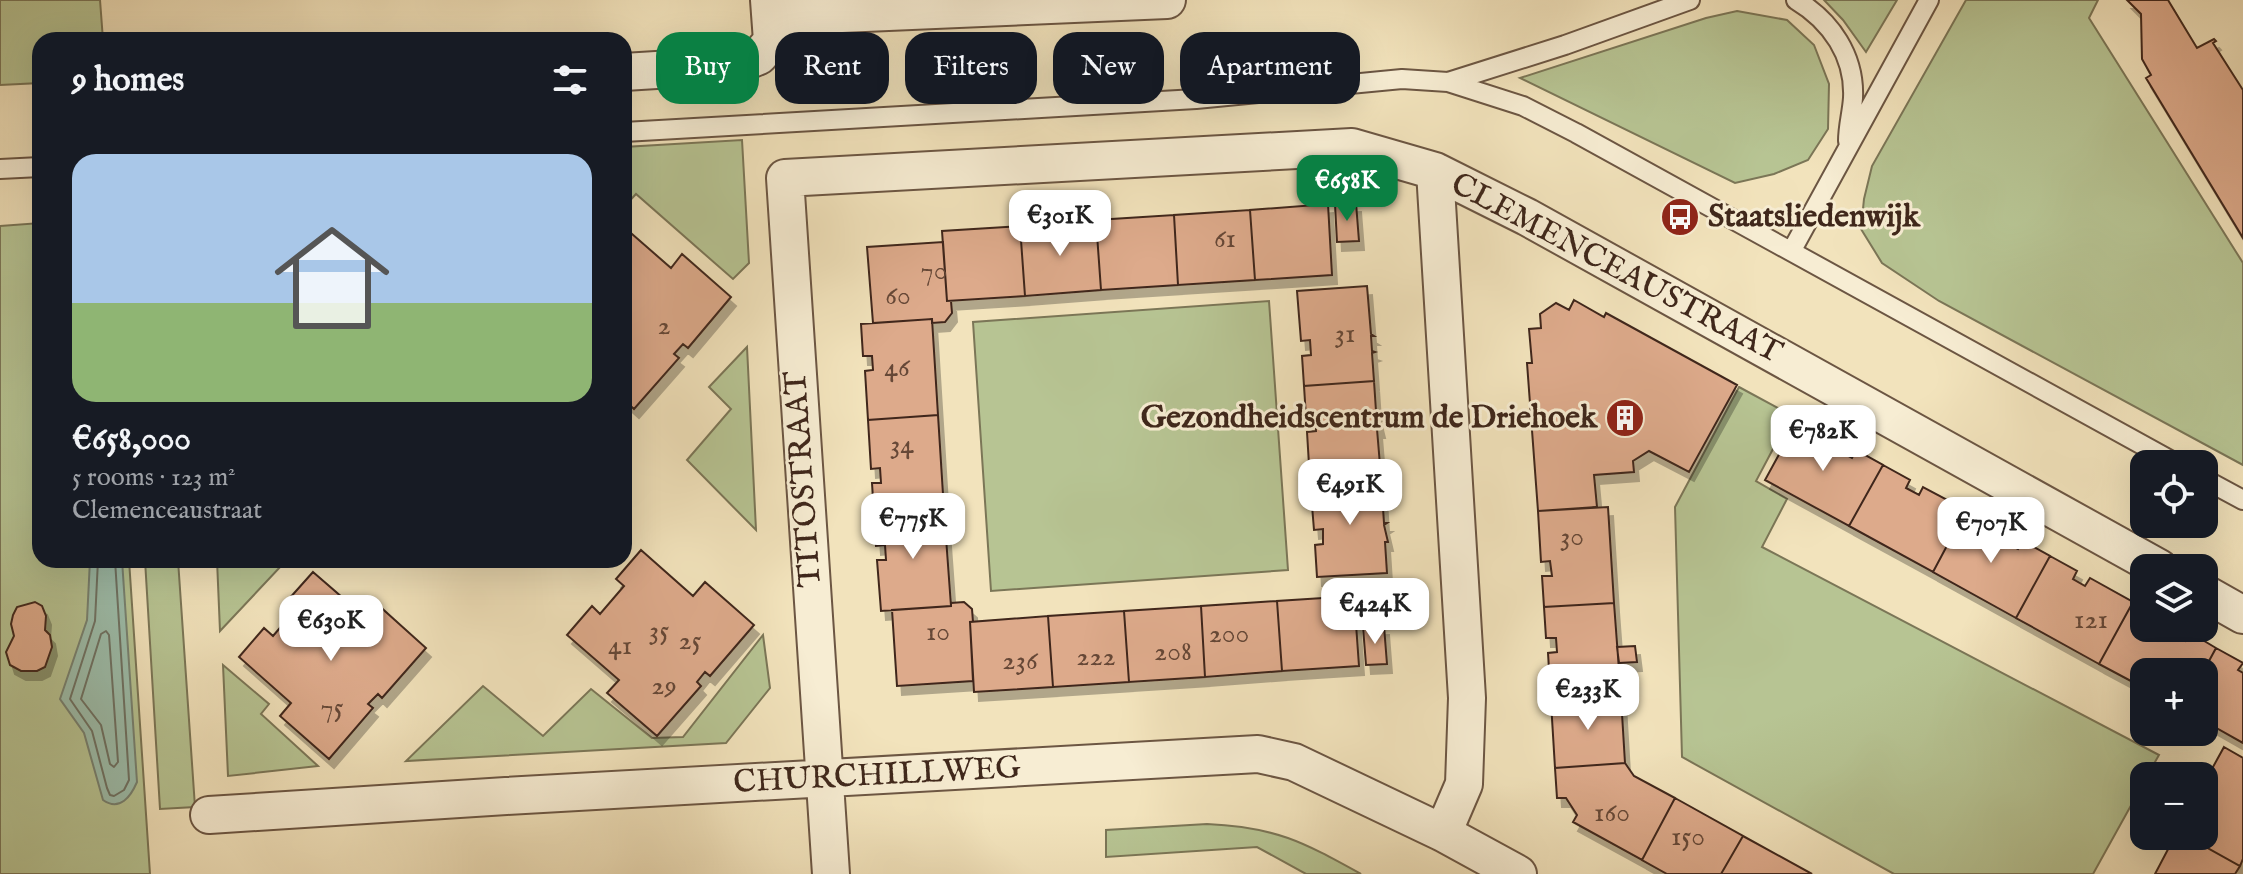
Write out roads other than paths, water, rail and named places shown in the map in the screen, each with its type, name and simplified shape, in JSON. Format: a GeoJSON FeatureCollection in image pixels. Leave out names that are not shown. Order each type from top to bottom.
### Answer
{"type":"FeatureCollection","features":[{"type":"Feature","properties":{"kind":"street"},"geometry":{"type":"LineString","coordinates":[[632,72],[737,65],[759,56],[772,41],[770,8],[1167,0]]}},
{"type":"Feature","properties":{"kind":"street","name":"CLEMENCEAUSTRAAT"},"geometry":{"type":"LineString","coordinates":[[785,178],[1352,147],[1435,171],[1592,253],[2134,554]]}},
{"type":"Feature","properties":{"kind":"street"},"geometry":{"type":"LineString","coordinates":[[1435,171],[1467,698],[1464,784],[1443,833]]}},
{"type":"Feature","properties":{"kind":"street","name":"TITOSTRAAT"},"geometry":{"type":"LineString","coordinates":[[785,178],[831,874]]}},
{"type":"Feature","properties":{"kind":"street"},"geometry":{"type":"LineString","coordinates":[[2218,601],[2243,615]]}},
{"type":"Feature","properties":{"kind":"street","name":"CHURCHILLWEG"},"geometry":{"type":"LineString","coordinates":[[209,815],[1258,754],[1294,762],[1443,833],[1518,874]]}},
{"type":"Feature","properties":{"kind":"lane"},"geometry":{"type":"LineString","coordinates":[[1448,82],[1565,45],[1690,0]]}},
{"type":"Feature","properties":{"kind":"lane"},"geometry":{"type":"LineString","coordinates":[[1796,0],[1828,25],[1843,47],[1853,86],[1847,148]]}},
{"type":"Feature","properties":{"kind":"lane"},"geometry":{"type":"LineString","coordinates":[[1792,250],[1929,0]]}},
{"type":"Feature","properties":{"kind":"lane"},"geometry":{"type":"LineString","coordinates":[[632,132],[1196,99],[1402,79],[1448,82],[1523,106],[1792,250],[2152,450]]}},
{"type":"Feature","properties":{"kind":"lane"},"geometry":{"type":"LineString","coordinates":[[0,169],[32,167]]}},
{"type":"Feature","properties":{"kind":"lane"},"geometry":{"type":"LineString","coordinates":[[2218,487],[2243,500]]}},
{"type":"Feature","properties":{"kind":"water"},"geometry":{"type":"Polygon","coordinates":[[[90,568],[123,568],[137,782],[124,801],[115,804],[103,800],[84,733],[60,699],[87,620],[90,568]]]}},
{"type":"Feature","properties":{"kind":"place","name":"Staatsliedenwijk"},"geometry":{"type":"Point","coordinates":[1680,217]}},
{"type":"Feature","properties":{"kind":"place","name":"Gezondheidscentrum de Driehoek"},"geometry":{"type":"Point","coordinates":[1625,418]}}]}
